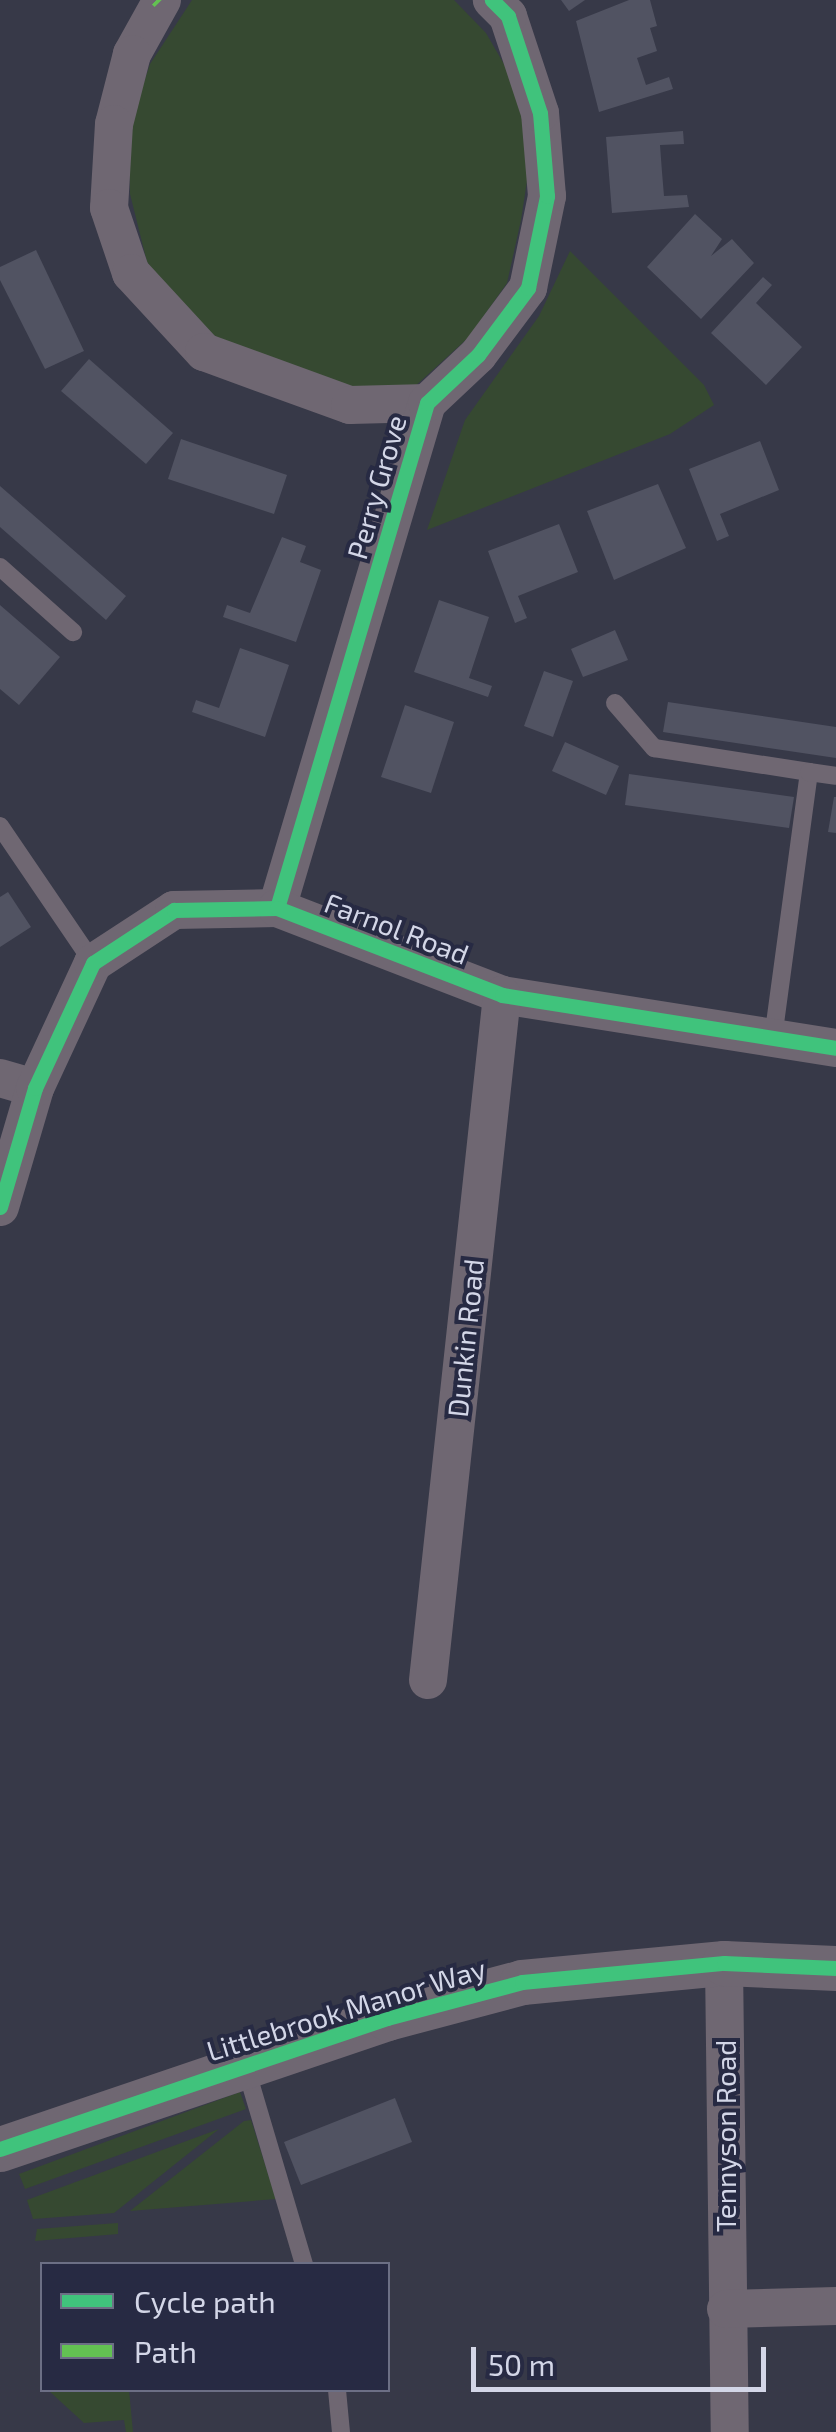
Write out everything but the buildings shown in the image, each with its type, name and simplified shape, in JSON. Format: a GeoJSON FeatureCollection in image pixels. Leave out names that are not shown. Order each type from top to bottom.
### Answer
{"type":"FeatureCollection","features":[{"type":"Feature","properties":{"kind":"street","name":"Perry Grove"},"geometry":{"type":"LineString","coordinates":[[162,0],[132,54],[114,124],[109,208],[131,273],[204,352],[350,405],[427,403]]}},
{"type":"Feature","properties":{"kind":"street","name":"Perry Grove"},"geometry":{"type":"LineString","coordinates":[[277,908],[427,403],[478,355],[528,288],[547,196],[540,113],[508,16],[492,0]]}},
{"type":"Feature","properties":{"kind":"street","name":"Farnol Road"},"geometry":{"type":"LineString","coordinates":[[93,963],[174,910],[277,908],[502,996],[836,1048]]}},
{"type":"Feature","properties":{"kind":"street"},"geometry":{"type":"LineString","coordinates":[[0,1207],[18,1083],[93,963]]}},
{"type":"Feature","properties":{"kind":"street","name":"Dunkin Road"},"geometry":{"type":"LineString","coordinates":[[428,1680],[502,996]]}},
{"type":"Feature","properties":{"kind":"street","name":"Littlebrook Manor Way"},"geometry":{"type":"LineString","coordinates":[[0,2149],[245,2065],[522,1982],[724,1964],[836,1968]]}},
{"type":"Feature","properties":{"kind":"street","name":"Tennyson Road"},"geometry":{"type":"LineString","coordinates":[[724,1964],[730,2432]]}},
{"type":"Feature","properties":{"kind":"street"},"geometry":{"type":"LineString","coordinates":[[726,2309],[836,2306]]}},
{"type":"Feature","properties":{"kind":"lane"},"geometry":{"type":"LineString","coordinates":[[0,568],[73,632]]}},
{"type":"Feature","properties":{"kind":"lane"},"geometry":{"type":"LineString","coordinates":[[615,703],[654,748],[836,776]]}},
{"type":"Feature","properties":{"kind":"lane"},"geometry":{"type":"LineString","coordinates":[[773,1038],[809,772]]}},
{"type":"Feature","properties":{"kind":"lane"},"geometry":{"type":"LineString","coordinates":[[0,826],[93,963]]}},
{"type":"Feature","properties":{"kind":"lane"},"geometry":{"type":"LineString","coordinates":[[245,2065],[303,2262]]}},
{"type":"Feature","properties":{"kind":"lane"},"geometry":{"type":"LineString","coordinates":[[337,2392],[341,2432]]}},
{"type":"Feature","properties":{"kind":"green space"},"geometry":{"type":"Polygon","coordinates":[[[192,0],[454,0],[486,33],[519,90],[531,155],[507,283],[469,337],[412,389],[334,388],[254,366],[189,322],[147,262],[130,194],[129,127],[150,64],[192,0]]]}},
{"type":"Feature","properties":{"kind":"green space"},"geometry":{"type":"Polygon","coordinates":[[[570,251],[704,385],[714,405],[670,434],[427,530],[465,420],[539,316],[570,251]]]}},
{"type":"Feature","properties":{"kind":"green space"},"geometry":{"type":"Polygon","coordinates":[[[240,2092],[246,2109],[25,2189],[19,2174],[240,2092]]]}},
{"type":"Feature","properties":{"kind":"green space"},"geometry":{"type":"Polygon","coordinates":[[[251,2120],[276,2199],[130,2211],[244,2121],[251,2120]]]}},
{"type":"Feature","properties":{"kind":"green space"},"geometry":{"type":"Polygon","coordinates":[[[219,2129],[114,2213],[33,2219],[27,2200],[219,2129]]]}},
{"type":"Feature","properties":{"kind":"green space"},"geometry":{"type":"Polygon","coordinates":[[[118,2223],[118,2234],[35,2241],[37,2229],[118,2223]]]}},
{"type":"Feature","properties":{"kind":"green space"},"geometry":{"type":"Polygon","coordinates":[[[50,2392],[129,2392],[133,2432],[126,2432],[124,2420],[84,2423],[50,2392]]]}},
{"type":"Feature","properties":{"kind":"marked path"},"geometry":{"type":"LineString","coordinates":[[156,0],[159,3]]}},
{"type":"Feature","properties":{"kind":"cycle path"},"geometry":{"type":"LineString","coordinates":[[277,908],[427,403],[478,355],[528,288],[547,196],[540,113],[508,16],[492,0]]}},
{"type":"Feature","properties":{"kind":"cycle path"},"geometry":{"type":"LineString","coordinates":[[0,1207],[35,1088],[93,963],[174,910],[277,908],[502,995],[836,1048]]}},
{"type":"Feature","properties":{"kind":"cycle path"},"geometry":{"type":"LineString","coordinates":[[0,2149],[387,2018],[522,1982],[724,1963],[836,1968]]}}]}
